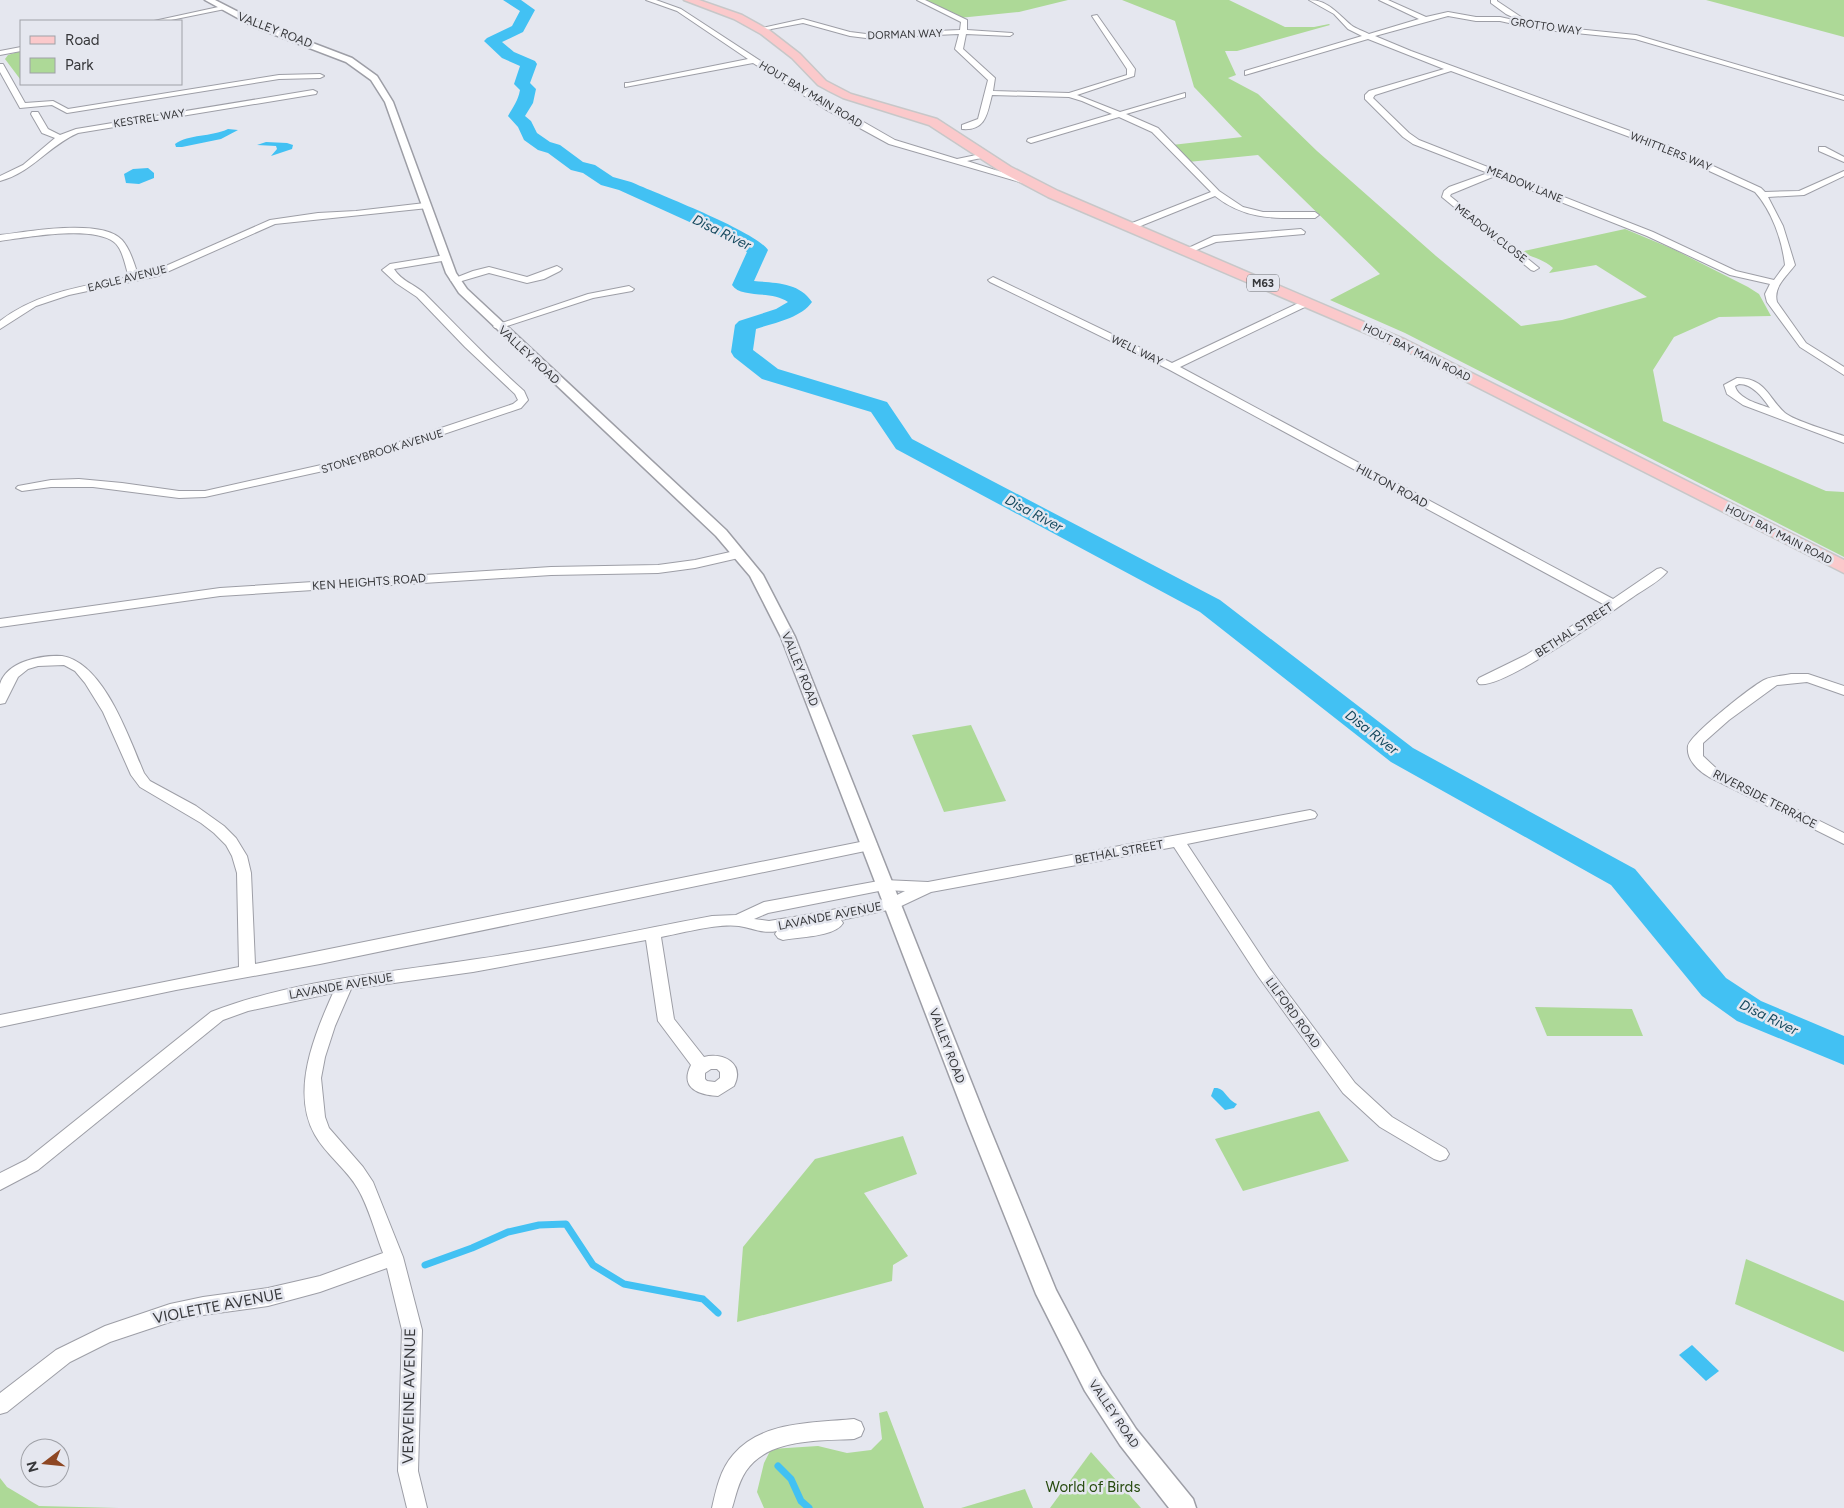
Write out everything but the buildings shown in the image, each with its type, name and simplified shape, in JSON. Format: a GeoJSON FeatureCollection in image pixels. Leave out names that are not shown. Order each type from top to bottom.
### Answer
{"type":"FeatureCollection","features":[{"type":"Feature","properties":{"kind":"main road","name":"HOUT BAY MAIN ROAD"},"geometry":{"type":"LineString","coordinates":[[689,0],[738,17],[763,31],[789,50],[830,88],[847,96],[912,114],[933,122],[1026,181],[1130,228],[1401,343],[1844,567]]}},
{"type":"Feature","properties":{"kind":"street","name":"HOUT BAY MAIN ROAD"},"geometry":{"type":"LineString","coordinates":[[649,0],[686,14],[828,106],[892,142],[957,161],[983,155]]}},
{"type":"Feature","properties":{"kind":"street"},"geometry":{"type":"LineString","coordinates":[[920,0],[964,21],[959,49],[991,78],[982,120],[965,127]]}},
{"type":"Feature","properties":{"kind":"street","name":"WHITTLERS WAY"},"geometry":{"type":"LineString","coordinates":[[1312,0],[1334,11],[1350,28],[1450,69],[1660,145],[1745,183],[1764,195]]}},
{"type":"Feature","properties":{"kind":"street"},"geometry":{"type":"LineString","coordinates":[[1382,0],[1426,19]]}},
{"type":"Feature","properties":{"kind":"street"},"geometry":{"type":"LineString","coordinates":[[1494,0],[1493,2],[1508,13],[1531,22],[1536,27]]}},
{"type":"Feature","properties":{"kind":"street"},"geometry":{"type":"LineString","coordinates":[[160,20],[216,4]]}},
{"type":"Feature","properties":{"kind":"street","name":"VALLEY ROAD"},"geometry":{"type":"LineString","coordinates":[[216,4],[257,25],[337,54],[370,73],[378,82],[389,102],[425,206],[455,280],[498,326],[680,494],[739,554],[756,575],[779,618],[1026,1244],[1059,1319],[1093,1384],[1128,1437],[1184,1508]]}},
{"type":"Feature","properties":{"kind":"street","name":"GROTTO WAY"},"geometry":{"type":"LineString","coordinates":[[1248,73],[1448,14],[1476,19],[1500,20],[1536,27],[1639,37],[1844,98]]}},
{"type":"Feature","properties":{"kind":"street"},"geometry":{"type":"LineString","coordinates":[[1068,95],[1131,74],[1131,69],[1095,16]]}},
{"type":"Feature","properties":{"kind":"street","name":"DORMAN WAY"},"geometry":{"type":"LineString","coordinates":[[763,31],[798,25],[820,24],[850,34],[866,36],[962,32],[1010,34]]}},
{"type":"Feature","properties":{"kind":"street"},"geometry":{"type":"LineString","coordinates":[[0,53],[20,49]]}},
{"type":"Feature","properties":{"kind":"street"},"geometry":{"type":"LineString","coordinates":[[628,85],[756,60]]}},
{"type":"Feature","properties":{"kind":"street"},"geometry":{"type":"LineString","coordinates":[[0,66],[23,106],[55,103],[64,110],[73,111],[279,77],[320,76]]}},
{"type":"Feature","properties":{"kind":"street","name":"MEADOW LANE"},"geometry":{"type":"LineString","coordinates":[[1450,69],[1372,93],[1369,95],[1369,99],[1412,140],[1661,238],[1732,273],[1776,283]]}},
{"type":"Feature","properties":{"kind":"street","name":"KESTREL WAY"},"geometry":{"type":"LineString","coordinates":[[0,179],[26,168],[60,138],[86,128],[313,92]]}},
{"type":"Feature","properties":{"kind":"street"},"geometry":{"type":"LineString","coordinates":[[988,93],[1068,95],[1085,99],[1157,131],[1216,193],[1233,206],[1252,214],[1267,216],[1315,215]]}},
{"type":"Feature","properties":{"kind":"street"},"geometry":{"type":"LineString","coordinates":[[1031,141],[1182,95]]}},
{"type":"Feature","properties":{"kind":"street"},"geometry":{"type":"LineString","coordinates":[[35,114],[45,131],[60,138]]}},
{"type":"Feature","properties":{"kind":"street"},"geometry":{"type":"LineString","coordinates":[[1822,149],[1844,160]]}},
{"type":"Feature","properties":{"kind":"street"},"geometry":{"type":"LineString","coordinates":[[957,161],[1026,181]]}},
{"type":"Feature","properties":{"kind":"street","name":"MEADOW CLOSE"},"geometry":{"type":"LineString","coordinates":[[1496,173],[1452,189],[1446,193],[1446,197],[1534,268]]}},
{"type":"Feature","properties":{"kind":"street"},"geometry":{"type":"LineString","coordinates":[[1844,173],[1801,193],[1764,195],[1789,254],[1790,265],[1770,294],[1772,302],[1802,345],[1844,372]]}},
{"type":"Feature","properties":{"kind":"street"},"geometry":{"type":"LineString","coordinates":[[1130,228],[1216,193]]}},
{"type":"Feature","properties":{"kind":"street","name":"EAGLE AVENUE"},"geometry":{"type":"LineString","coordinates":[[0,326],[14,315],[41,301],[67,293],[162,272],[223,243],[256,230],[425,206]]}},
{"type":"Feature","properties":{"kind":"street"},"geometry":{"type":"LineString","coordinates":[[0,238],[76,230],[102,234],[114,238],[120,244],[135,279]]}},
{"type":"Feature","properties":{"kind":"street"},"geometry":{"type":"LineString","coordinates":[[1186,251],[1214,239],[1301,232]]}},
{"type":"Feature","properties":{"kind":"street","name":"STONEYBROOK AVENUE"},"geometry":{"type":"LineString","coordinates":[[22,488],[48,482],[73,481],[102,483],[185,496],[205,494],[351,462],[508,410],[520,404],[523,400],[520,393],[463,339],[420,294],[393,276],[391,271],[446,260]]}},
{"type":"Feature","properties":{"kind":"street"},"geometry":{"type":"LineString","coordinates":[[455,280],[491,270],[521,279],[530,279],[557,269]]}},
{"type":"Feature","properties":{"kind":"street"},"geometry":{"type":"LineString","coordinates":[[1732,273],[1770,294]]}},
{"type":"Feature","properties":{"kind":"street","name":"WELL WAY"},"geometry":{"type":"LineString","coordinates":[[993,280],[1172,367],[1308,302]]}},
{"type":"Feature","properties":{"kind":"street"},"geometry":{"type":"LineString","coordinates":[[498,326],[591,296],[629,289]]}},
{"type":"Feature","properties":{"kind":"street","name":"HILTON ROAD"},"geometry":{"type":"LineString","coordinates":[[1172,367],[1613,604]]}},
{"type":"Feature","properties":{"kind":"street"},"geometry":{"type":"LineString","coordinates":[[1782,416],[1754,385],[1736,382],[1729,385],[1731,392],[1741,400],[1782,416],[1844,440]]}},
{"type":"Feature","properties":{"kind":"street","name":"KEN HEIGHTS ROAD"},"geometry":{"type":"LineString","coordinates":[[0,623],[220,592],[534,572],[658,569],[695,564],[739,554]]}},
{"type":"Feature","properties":{"kind":"street","name":"BETHAL STREET"},"geometry":{"type":"LineString","coordinates":[[1484,681],[1558,642],[1661,572]]}},
{"type":"Feature","properties":{"kind":"street"},"geometry":{"type":"LineString","coordinates":[[0,700],[15,671],[33,663],[66,661],[92,680],[138,776],[145,784],[211,823],[237,848],[244,873],[247,971]]}},
{"type":"Feature","properties":{"kind":"street","name":"RIVERSIDE TERRACE"},"geometry":{"type":"LineString","coordinates":[[1844,691],[1808,678],[1791,678],[1767,684],[1697,740],[1695,748],[1696,756],[1700,763],[1714,774],[1844,839]]}},
{"type":"Feature","properties":{"kind":"street","name":"BETHAL STREET"},"geometry":{"type":"LineString","coordinates":[[884,885],[928,887],[1310,815]]}},
{"type":"Feature","properties":{"kind":"street","name":"LILFORD ROAD"},"geometry":{"type":"LineString","coordinates":[[1178,841],[1242,943],[1308,1035],[1356,1095],[1371,1110],[1390,1124],[1440,1154]]}},
{"type":"Feature","properties":{"kind":"street"},"geometry":{"type":"LineString","coordinates":[[0,1022],[870,846]]}},
{"type":"Feature","properties":{"kind":"street","name":"LAVANDE AVENUE"},"geometry":{"type":"LineString","coordinates":[[0,1182],[32,1165],[217,1016],[246,1004],[345,984],[473,966],[712,922],[738,920],[764,908],[884,885]]}},
{"type":"Feature","properties":{"kind":"street","name":"BETHAL STREET"},"geometry":{"type":"LineString","coordinates":[[892,904],[928,887]]}},
{"type":"Feature","properties":{"kind":"street"},"geometry":{"type":"LineString","coordinates":[[820,896],[826,917]]}},
{"type":"Feature","properties":{"kind":"street","name":"LAVANDE AVENUE"},"geometry":{"type":"LineString","coordinates":[[738,920],[754,926],[769,927],[892,904]]}},
{"type":"Feature","properties":{"kind":"street"},"geometry":{"type":"LineString","coordinates":[[738,920],[756,932],[776,934],[829,926],[845,914]]}},
{"type":"Feature","properties":{"kind":"street"},"geometry":{"type":"LineString","coordinates":[[653,933],[666,1021],[701,1066]]}},
{"type":"Feature","properties":{"kind":"street","name":"VERVEINE AVENUE"},"geometry":{"type":"LineString","coordinates":[[345,984],[326,1026],[316,1057],[313,1078],[316,1117],[322,1132],[367,1186],[394,1257],[412,1330],[408,1471],[417,1508]]}},
{"type":"Feature","properties":{"kind":"street","name":"VIOLETTE AVENUE"},"geometry":{"type":"LineString","coordinates":[[0,1405],[63,1356],[104,1335],[170,1313],[268,1297],[320,1284],[394,1257]]}},
{"type":"Feature","properties":{"kind":"street"},"geometry":{"type":"LineString","coordinates":[[722,1508],[733,1471],[742,1457],[756,1447],[784,1435],[854,1429]]}},
{"type":"Feature","properties":{"kind":"green space"},"geometry":{"type":"Polygon","coordinates":[[[919,0],[1068,0],[1019,12],[959,18],[919,0]]]}},
{"type":"Feature","properties":{"kind":"green space"},"geometry":{"type":"Polygon","coordinates":[[[1122,0],[1229,0],[1285,27],[1314,27],[1329,24],[1237,51],[1225,51],[1236,75],[1228,78],[1258,94],[1317,151],[1436,256],[1521,326],[1562,320],[1647,297],[1596,265],[1549,273],[1553,268],[1549,265],[1520,252],[1625,229],[1673,249],[1759,294],[1771,316],[1719,317],[1674,337],[1653,370],[1663,421],[1826,491],[1844,492],[1844,557],[1405,333],[1330,300],[1380,274],[1258,155],[1188,162],[1172,145],[1242,137],[1194,87],[1175,21],[1122,0]]]}},
{"type":"Feature","properties":{"kind":"green space"},"geometry":{"type":"Polygon","coordinates":[[[1706,0],[1844,0],[1844,37],[1706,0]]]}},
{"type":"Feature","properties":{"kind":"green space"},"geometry":{"type":"Polygon","coordinates":[[[20,51],[20,79],[5,59],[8,55],[20,51]]]}},
{"type":"Feature","properties":{"kind":"green space"},"geometry":{"type":"Polygon","coordinates":[[[971,725],[1006,801],[944,812],[912,735],[971,725]]]}},
{"type":"Feature","properties":{"kind":"green space"},"geometry":{"type":"Polygon","coordinates":[[[1535,1007],[1632,1009],[1643,1036],[1547,1036],[1535,1007]]]}},
{"type":"Feature","properties":{"kind":"green space"},"geometry":{"type":"Polygon","coordinates":[[[1319,1111],[1349,1161],[1243,1191],[1215,1139],[1319,1111]]]}},
{"type":"Feature","properties":{"kind":"green space"},"geometry":{"type":"Polygon","coordinates":[[[903,1136],[917,1174],[864,1193],[908,1256],[893,1265],[892,1281],[737,1322],[743,1247],[815,1159],[903,1136]]]}},
{"type":"Feature","properties":{"kind":"green space"},"geometry":{"type":"Polygon","coordinates":[[[1746,1259],[1844,1301],[1844,1352],[1735,1304],[1746,1259]]]}},
{"type":"Feature","properties":{"kind":"green space"},"geometry":{"type":"Polygon","coordinates":[[[887,1411],[924,1508],[764,1508],[757,1492],[764,1463],[771,1449],[818,1446],[847,1453],[871,1450],[882,1439],[879,1413],[887,1411]]]}},
{"type":"Feature","properties":{"kind":"green space","name":"World of Birds"},"geometry":{"type":"Polygon","coordinates":[[[1091,1452],[1141,1508],[1050,1508],[1091,1452]]]}},
{"type":"Feature","properties":{"kind":"green space"},"geometry":{"type":"Polygon","coordinates":[[[0,1478],[7,1487],[39,1506],[119,1508],[0,1508],[0,1478]]]}},
{"type":"Feature","properties":{"kind":"green space","name":"World of Birds"},"geometry":{"type":"Polygon","coordinates":[[[1025,1489],[1033,1508],[961,1508],[1025,1489]]]}},
{"type":"Feature","properties":{"kind":"water"},"geometry":{"type":"Polygon","coordinates":[[[228,129],[238,130],[221,139],[182,147],[176,147],[175,144],[187,139],[228,129]]]}},
{"type":"Feature","properties":{"kind":"water"},"geometry":{"type":"Polygon","coordinates":[[[266,142],[293,145],[292,149],[271,156],[277,149],[276,146],[257,145],[266,142]]]}},
{"type":"Feature","properties":{"kind":"water"},"geometry":{"type":"Polygon","coordinates":[[[148,168],[154,173],[154,178],[139,184],[126,183],[124,174],[133,169],[148,168]]]}},
{"type":"Feature","properties":{"kind":"water"},"geometry":{"type":"Polygon","coordinates":[[[1214,1088],[1221,1089],[1237,1104],[1234,1108],[1225,1110],[1211,1096],[1214,1088]]]}},
{"type":"Feature","properties":{"kind":"water"},"geometry":{"type":"Polygon","coordinates":[[[1692,1345],[1719,1371],[1706,1381],[1679,1355],[1692,1345]]]}},
{"type":"Feature","properties":{"kind":"waterway","name":"Disa River"},"geometry":{"type":"LineString","coordinates":[[510,0],[528,10],[518,29],[492,41],[508,55],[529,64],[522,84],[528,89],[527,96],[523,107],[516,116],[525,125],[530,136],[544,146],[554,149],[577,166],[589,169],[607,181],[625,186],[734,235],[758,250],[742,285],[785,290],[802,302],[783,313],[746,325],[742,352],[770,374],[879,407],[904,444],[1210,606],[1402,755],[1623,877],[1714,987],[1749,1011],[1844,1051]]}},
{"type":"Feature","properties":{"kind":"waterway"},"geometry":{"type":"LineString","coordinates":[[425,1265],[472,1248],[508,1232],[539,1225],[566,1224],[593,1265],[624,1284],[703,1299],[718,1313]]}},
{"type":"Feature","properties":{"kind":"waterway"},"geometry":{"type":"LineString","coordinates":[[778,1466],[791,1479],[801,1501],[809,1508]]}}]}
